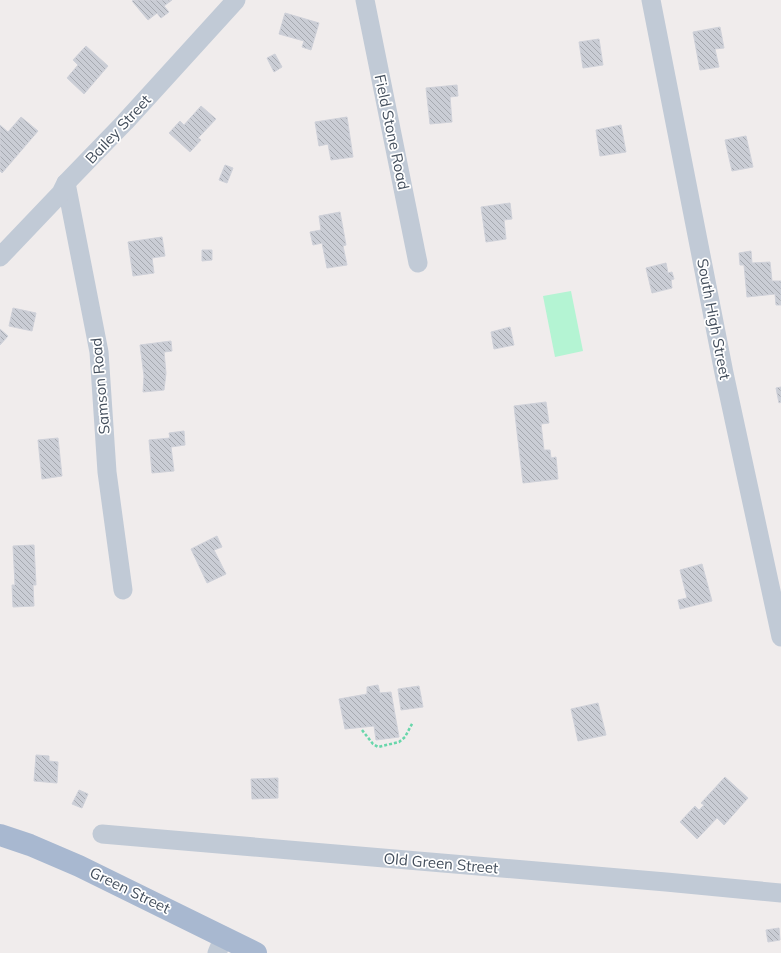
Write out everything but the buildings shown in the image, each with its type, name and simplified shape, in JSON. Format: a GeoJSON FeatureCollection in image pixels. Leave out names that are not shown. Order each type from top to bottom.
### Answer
{"type":"FeatureCollection","features":[{"type":"Feature","properties":{"kind":"main road","name":"Green Street"},"geometry":{"type":"LineString","coordinates":[[0,835],[60,857],[220,945],[256,953]]}},
{"type":"Feature","properties":{"kind":"street","name":"Bailey Street"},"geometry":{"type":"LineString","coordinates":[[0,257],[61,193],[66,183],[125,122],[236,0]]}},
{"type":"Feature","properties":{"kind":"street","name":"Field Stone Road"},"geometry":{"type":"LineString","coordinates":[[365,0],[418,263]]}},
{"type":"Feature","properties":{"kind":"street","name":"South High Street"},"geometry":{"type":"LineString","coordinates":[[651,0],[724,373],[781,637]]}},
{"type":"Feature","properties":{"kind":"street","name":"Samson Road"},"geometry":{"type":"LineString","coordinates":[[66,183],[99,352],[107,472],[123,590]]}},
{"type":"Feature","properties":{"kind":"street","name":"Old Green Street"},"geometry":{"type":"LineString","coordinates":[[102,834],[781,893]]}},
{"type":"Feature","properties":{"kind":"path"},"geometry":{"type":"LineString","coordinates":[[362,730],[373,744],[378,747],[399,742],[406,737],[413,722]]}},
{"type":"Feature","properties":{"kind":"green space"},"geometry":{"type":"Polygon","coordinates":[[[571,291],[583,351],[555,357],[543,296],[571,291]]]}}]}
